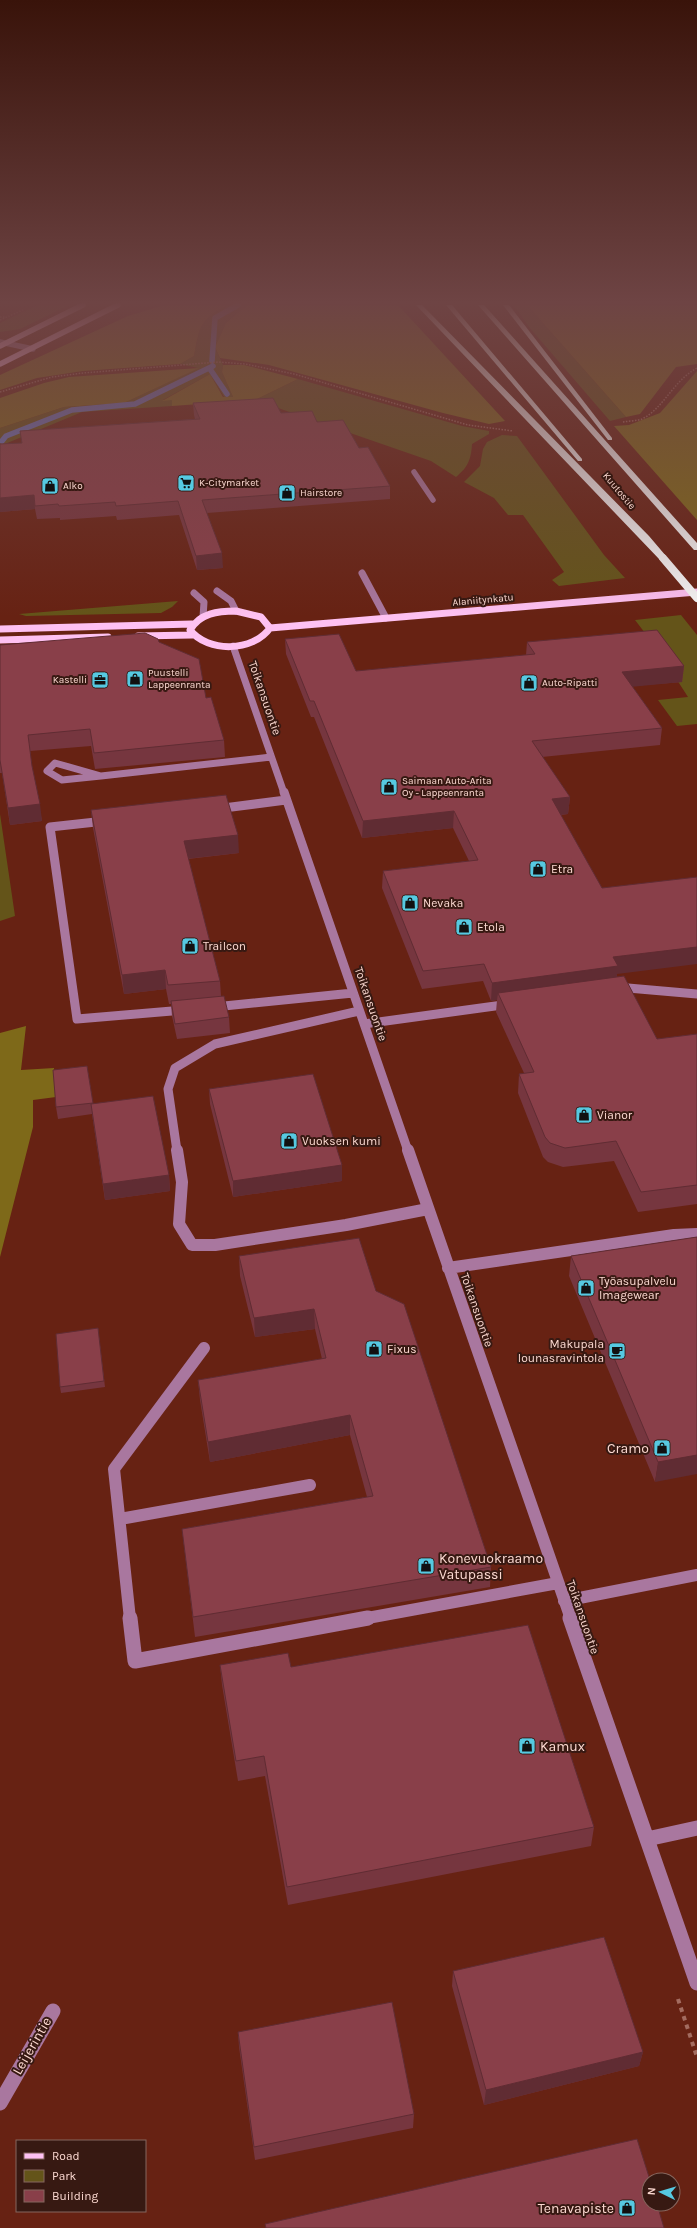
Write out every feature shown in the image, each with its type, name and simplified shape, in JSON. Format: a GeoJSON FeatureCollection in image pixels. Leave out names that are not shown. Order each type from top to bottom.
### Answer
{"type":"FeatureCollection","features":[{"type":"Feature","properties":{"kind":"highway"},"geometry":{"type":"LineString","coordinates":[[520,409],[650,543]]}},
{"type":"Feature","properties":{"kind":"highway","name":"Kuutostie"},"geometry":{"type":"LineString","coordinates":[[537,409],[697,598]]}},
{"type":"Feature","properties":{"kind":"highway","name":"Kuutostie"},"geometry":{"type":"LineString","coordinates":[[574,409],[697,548]]}},
{"type":"Feature","properties":{"kind":"highway"},"geometry":{"type":"LineString","coordinates":[[587,409],[688,539]]}},
{"type":"Feature","properties":{"kind":"main road","name":"Alaniitynkatu"},"geometry":{"type":"LineString","coordinates":[[270,628],[697,592]]}},
{"type":"Feature","properties":{"kind":"main road"},"geometry":{"type":"LineString","coordinates":[[0,629],[192,624],[203,617],[218,612],[236,611],[256,615],[268,623],[270,628],[263,638],[255,642],[233,646],[204,642],[192,635],[127,637]]}},
{"type":"Feature","properties":{"kind":"main road"},"geometry":{"type":"LineString","coordinates":[[192,624],[190,630],[192,635]]}},
{"type":"Feature","properties":{"kind":"main road"},"geometry":{"type":"LineString","coordinates":[[0,640],[119,637]]}},
{"type":"Feature","properties":{"kind":"street"},"geometry":{"type":"LineString","coordinates":[[414,472],[433,500]]}},
{"type":"Feature","properties":{"kind":"street"},"geometry":{"type":"LineString","coordinates":[[362,573],[386,618]]}},
{"type":"Feature","properties":{"kind":"street"},"geometry":{"type":"LineString","coordinates":[[217,591],[231,601],[236,611]]}},
{"type":"Feature","properties":{"kind":"street"},"geometry":{"type":"LineString","coordinates":[[194,593],[204,602],[203,617]]}},
{"type":"Feature","properties":{"kind":"street","name":"Toikansuontie"},"geometry":{"type":"LineString","coordinates":[[233,646],[697,1983]]}},
{"type":"Feature","properties":{"kind":"street"},"geometry":{"type":"LineString","coordinates":[[102,776],[55,764],[46,771],[62,780],[102,776],[271,757]]}},
{"type":"Feature","properties":{"kind":"street"},"geometry":{"type":"LineString","coordinates":[[205,810],[286,800]]}},
{"type":"Feature","properties":{"kind":"street"},"geometry":{"type":"LineString","coordinates":[[112,820],[50,827],[77,1020],[353,993]]}},
{"type":"Feature","properties":{"kind":"street"},"geometry":{"type":"LineString","coordinates":[[604,991],[628,988],[697,994]]}},
{"type":"Feature","properties":{"kind":"street"},"geometry":{"type":"LineString","coordinates":[[364,1024],[519,1003]]}},
{"type":"Feature","properties":{"kind":"street"},"geometry":{"type":"LineString","coordinates":[[359,1011],[215,1044],[175,1068],[168,1089],[182,1182],[179,1224],[192,1245],[215,1245],[346,1225],[428,1209]]}},
{"type":"Feature","properties":{"kind":"street"},"geometry":{"type":"LineString","coordinates":[[448,1268],[674,1235],[697,1234]]}},
{"type":"Feature","properties":{"kind":"street"},"geometry":{"type":"LineString","coordinates":[[204,1348],[114,1469],[135,1661],[558,1583]]}},
{"type":"Feature","properties":{"kind":"street"},"geometry":{"type":"LineString","coordinates":[[120,1519],[310,1485]]}},
{"type":"Feature","properties":{"kind":"street"},"geometry":{"type":"LineString","coordinates":[[564,1601],[697,1575]]}},
{"type":"Feature","properties":{"kind":"street"},"geometry":{"type":"LineString","coordinates":[[647,1840],[697,1828]]}},
{"type":"Feature","properties":{"kind":"street","name":"Leijerintie"},"geometry":{"type":"LineString","coordinates":[[0,2103],[53,2011]]}},
{"type":"Feature","properties":{"kind":"path"},"geometry":{"type":"LineString","coordinates":[[413,409],[468,425],[503,431],[519,431]]}},
{"type":"Feature","properties":{"kind":"path"},"geometry":{"type":"LineString","coordinates":[[621,423],[641,419],[653,409]]}},
{"type":"Feature","properties":{"kind":"green space"},"geometry":{"type":"Polygon","coordinates":[[[58,409],[127,409],[82,412],[0,446],[0,428],[58,409]]]}},
{"type":"Feature","properties":{"kind":"green space"},"geometry":{"type":"Polygon","coordinates":[[[281,409],[403,409],[462,426],[489,431],[489,434],[472,444],[468,463],[456,477],[431,461],[281,409]]]}},
{"type":"Feature","properties":{"kind":"green space"},"geometry":{"type":"Polygon","coordinates":[[[600,409],[619,409],[626,417],[610,421],[600,409]]]}},
{"type":"Feature","properties":{"kind":"green space"},"geometry":{"type":"Polygon","coordinates":[[[502,435],[517,436],[604,555],[625,578],[559,586],[552,580],[564,572],[523,515],[508,515],[494,498],[464,482],[480,466],[483,449],[487,442],[502,435]]]}},
{"type":"Feature","properties":{"kind":"green space"},"geometry":{"type":"Polygon","coordinates":[[[178,601],[172,607],[161,613],[26,616],[19,614],[178,601]]]}},
{"type":"Feature","properties":{"kind":"green space"},"geometry":{"type":"Polygon","coordinates":[[[681,615],[697,635],[697,724],[677,726],[658,700],[688,697],[655,646],[635,620],[681,615]]]}},
{"type":"Feature","properties":{"kind":"green space"},"geometry":{"type":"Polygon","coordinates":[[[0,814],[15,916],[0,921],[0,814]]]}},
{"type":"Feature","properties":{"kind":"shaded area"},"geometry":{"type":"Polygon","coordinates":[[[0,409],[58,409],[0,428],[0,409]]]}},
{"type":"Feature","properties":{"kind":"shaded area"},"geometry":{"type":"Polygon","coordinates":[[[428,409],[494,409],[505,421],[489,424],[428,409]]]}},
{"type":"Feature","properties":{"kind":"shaded area"},"geometry":{"type":"Polygon","coordinates":[[[619,409],[644,409],[640,414],[626,417],[619,409]]]}},
{"type":"Feature","properties":{"kind":"shaded area"},"geometry":{"type":"Polygon","coordinates":[[[664,409],[697,409],[697,520],[614,426],[629,425],[660,413],[664,409]]]}},
{"type":"Feature","properties":{"kind":"shaded area"},"geometry":{"type":"Polygon","coordinates":[[[26,1026],[21,1070],[54,1068],[56,1097],[33,1100],[33,1127],[0,1257],[0,1033],[26,1026]]]}},
{"type":"Feature","properties":{"kind":"building","name":"K-Citymarket"},"geometry":{"type":"Polygon","coordinates":[[[196,409],[279,409],[281,413],[312,411],[317,422],[343,420],[359,448],[368,447],[390,486],[202,500],[222,553],[196,556],[178,501],[116,506],[115,502],[35,506],[34,495],[0,498],[0,444],[22,443],[20,431],[200,419],[196,409]]]}},
{"type":"Feature","properties":{"kind":"building"},"geometry":{"type":"Polygon","coordinates":[[[657,630],[684,666],[622,672],[662,728],[532,741],[570,797],[552,799],[602,888],[697,877],[697,947],[613,957],[618,966],[492,983],[484,964],[423,971],[383,871],[478,860],[454,811],[363,821],[314,701],[310,701],[285,639],[339,634],[356,671],[535,654],[527,642],[657,630]]]}},
{"type":"Feature","properties":{"kind":"building"},"geometry":{"type":"Polygon","coordinates":[[[145,633],[158,639],[159,642],[199,659],[206,698],[211,697],[224,740],[94,753],[90,729],[28,735],[32,766],[40,804],[8,808],[0,760],[0,645],[145,633]]]}},
{"type":"Feature","properties":{"kind":"building"},"geometry":{"type":"Polygon","coordinates":[[[226,795],[238,835],[184,841],[220,981],[168,985],[165,970],[122,975],[91,810],[226,795]]]}},
{"type":"Feature","properties":{"kind":"building"},"geometry":{"type":"Polygon","coordinates":[[[624,976],[657,1039],[697,1034],[697,1185],[641,1192],[616,1141],[565,1148],[550,1143],[545,1137],[519,1074],[534,1072],[498,993],[624,976]]]}},
{"type":"Feature","properties":{"kind":"building"},"geometry":{"type":"Polygon","coordinates":[[[224,996],[229,1017],[175,1024],[171,1001],[224,996]]]}},
{"type":"Feature","properties":{"kind":"building"},"geometry":{"type":"Polygon","coordinates":[[[87,1066],[93,1103],[56,1107],[53,1070],[87,1066]]]}},
{"type":"Feature","properties":{"kind":"building"},"geometry":{"type":"Polygon","coordinates":[[[313,1074],[342,1165],[233,1181],[209,1089],[313,1074]]]}},
{"type":"Feature","properties":{"kind":"building"},"geometry":{"type":"Polygon","coordinates":[[[153,1096],[169,1175],[103,1184],[91,1104],[153,1096]]]}},
{"type":"Feature","properties":{"kind":"building"},"geometry":{"type":"Polygon","coordinates":[[[697,1237],[697,1455],[658,1462],[571,1256],[697,1237]]]}},
{"type":"Feature","properties":{"kind":"building"},"geometry":{"type":"Polygon","coordinates":[[[359,1238],[376,1291],[404,1304],[491,1567],[193,1617],[182,1529],[373,1496],[350,1415],[208,1442],[198,1380],[326,1358],[314,1309],[254,1318],[239,1256],[359,1238]]]}},
{"type":"Feature","properties":{"kind":"building"},"geometry":{"type":"Polygon","coordinates":[[[98,1328],[104,1381],[60,1387],[56,1334],[98,1328]]]}},
{"type":"Feature","properties":{"kind":"building"},"geometry":{"type":"Polygon","coordinates":[[[528,1625],[594,1827],[287,1887],[264,1756],[236,1761],[220,1665],[288,1653],[291,1667],[528,1625]]]}},
{"type":"Feature","properties":{"kind":"building"},"geometry":{"type":"Polygon","coordinates":[[[604,1937],[643,2052],[486,2090],[453,1971],[604,1937]]]}},
{"type":"Feature","properties":{"kind":"building"},"geometry":{"type":"Polygon","coordinates":[[[392,2002],[414,2114],[254,2147],[238,2032],[392,2002]]]}},
{"type":"Feature","properties":{"kind":"building"},"geometry":{"type":"Polygon","coordinates":[[[637,2139],[647,2172],[641,2172],[641,2212],[659,2212],[664,2228],[266,2228],[265,2224],[637,2139]]]}},
{"type":"Feature","properties":{"kind":"waterway"},"geometry":{"type":"LineString","coordinates":[[2,441],[6,436],[72,410],[83,409]]}},
{"type":"Feature","properties":{"kind":"place","name":"K-Citymarket"},"geometry":{"type":"Point","coordinates":[186,483]}},
{"type":"Feature","properties":{"kind":"place","name":"Alko"},"geometry":{"type":"Point","coordinates":[50,486]}},
{"type":"Feature","properties":{"kind":"place","name":"Hairstore"},"geometry":{"type":"Point","coordinates":[287,493]}},
{"type":"Feature","properties":{"kind":"place","name":"Puustelli Lappeenranta"},"geometry":{"type":"Point","coordinates":[135,679]}},
{"type":"Feature","properties":{"kind":"place","name":"Kastelli"},"geometry":{"type":"Point","coordinates":[100,680]}},
{"type":"Feature","properties":{"kind":"place","name":"Auto-Ripatti"},"geometry":{"type":"Point","coordinates":[529,683]}},
{"type":"Feature","properties":{"kind":"place","name":"Saimaan Auto-Arita Oy - Lappeenranta"},"geometry":{"type":"Point","coordinates":[389,787]}},
{"type":"Feature","properties":{"kind":"place","name":"Etra"},"geometry":{"type":"Point","coordinates":[538,869]}},
{"type":"Feature","properties":{"kind":"place","name":"Nevaka"},"geometry":{"type":"Point","coordinates":[410,903]}},
{"type":"Feature","properties":{"kind":"place","name":"Etola"},"geometry":{"type":"Point","coordinates":[464,927]}},
{"type":"Feature","properties":{"kind":"place","name":"Trailcon"},"geometry":{"type":"Point","coordinates":[190,946]}},
{"type":"Feature","properties":{"kind":"place","name":"Vianor"},"geometry":{"type":"Point","coordinates":[584,1115]}},
{"type":"Feature","properties":{"kind":"place","name":"Vuoksen kumi"},"geometry":{"type":"Point","coordinates":[289,1141]}},
{"type":"Feature","properties":{"kind":"place","name":"Työasupalvelu Imagewear"},"geometry":{"type":"Point","coordinates":[586,1288]}},
{"type":"Feature","properties":{"kind":"place","name":"Fixus"},"geometry":{"type":"Point","coordinates":[374,1349]}},
{"type":"Feature","properties":{"kind":"place","name":"Makupala lounasravintola"},"geometry":{"type":"Point","coordinates":[617,1351]}},
{"type":"Feature","properties":{"kind":"place","name":"Cramo"},"geometry":{"type":"Point","coordinates":[662,1448]}},
{"type":"Feature","properties":{"kind":"place","name":"Konevuokraamo Vatupassi"},"geometry":{"type":"Point","coordinates":[426,1566]}},
{"type":"Feature","properties":{"kind":"place","name":"Kamux"},"geometry":{"type":"Point","coordinates":[527,1746]}},
{"type":"Feature","properties":{"kind":"place","name":"Tenavapiste"},"geometry":{"type":"Point","coordinates":[627,2208]}}]}
